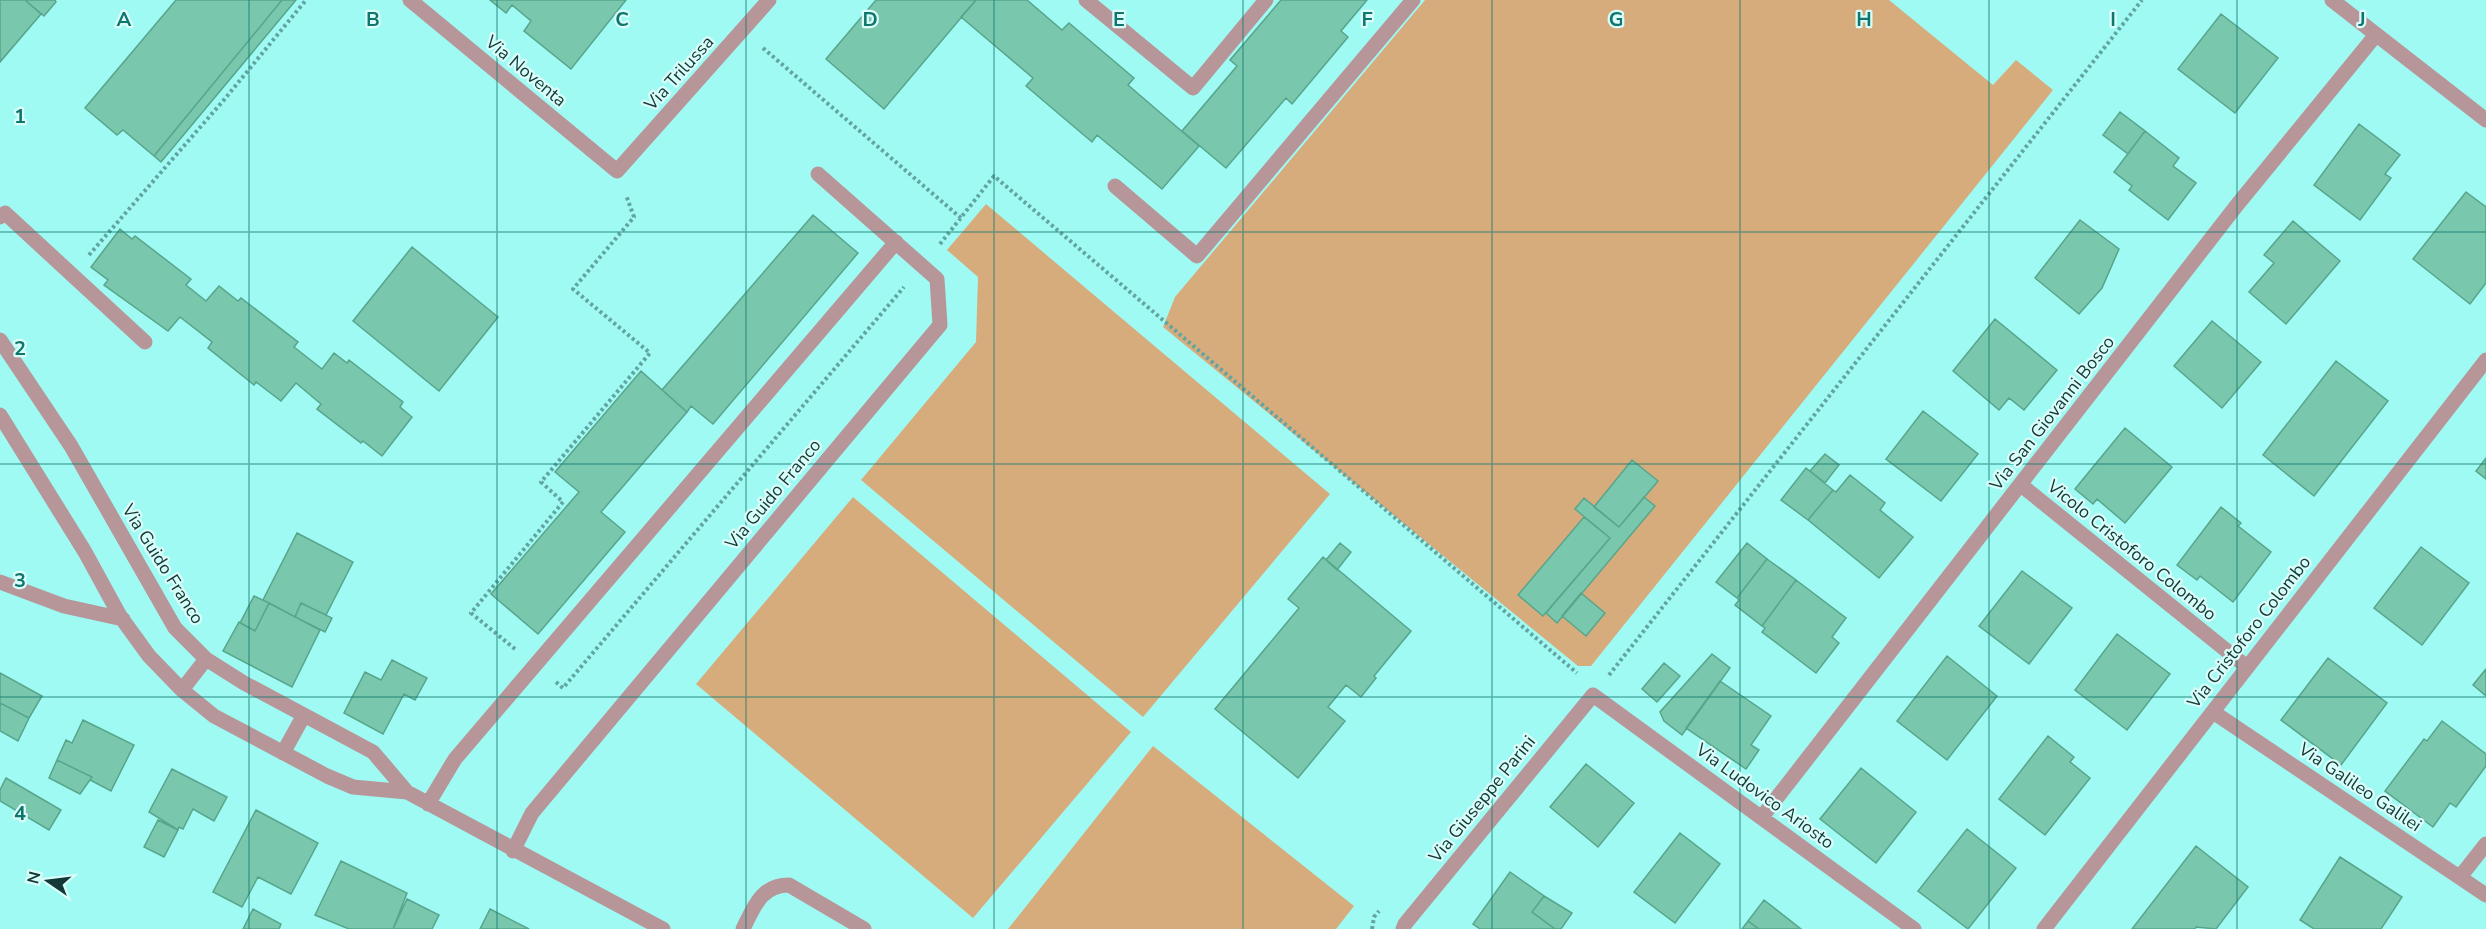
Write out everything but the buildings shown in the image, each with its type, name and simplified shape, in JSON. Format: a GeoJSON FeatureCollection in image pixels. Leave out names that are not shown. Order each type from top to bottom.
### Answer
{"type":"FeatureCollection","features":[{"type":"Feature","properties":{"kind":"street","name":"Via Noventa"},"geometry":{"type":"LineString","coordinates":[[410,0],[617,171]]}},
{"type":"Feature","properties":{"kind":"street","name":"Via Trilussa"},"geometry":{"type":"LineString","coordinates":[[617,171],[770,0]]}},
{"type":"Feature","properties":{"kind":"street"},"geometry":{"type":"LineString","coordinates":[[1086,0],[1192,88],[1266,0]]}},
{"type":"Feature","properties":{"kind":"street"},"geometry":{"type":"LineString","coordinates":[[1115,186],[1197,256],[1413,0]]}},
{"type":"Feature","properties":{"kind":"street"},"geometry":{"type":"LineString","coordinates":[[2332,0],[2375,36],[2486,120]]}},
{"type":"Feature","properties":{"kind":"street","name":"Via San Giovanni Bosco"},"geometry":{"type":"LineString","coordinates":[[1762,817],[2237,205],[2375,36]]}},
{"type":"Feature","properties":{"kind":"street","name":"Via Guido Franco"},"geometry":{"type":"LineString","coordinates":[[513,851],[532,813],[940,325],[937,279],[818,174]]}},
{"type":"Feature","properties":{"kind":"street"},"geometry":{"type":"LineString","coordinates":[[0,217],[5,213],[145,342]]}},
{"type":"Feature","properties":{"kind":"street"},"geometry":{"type":"LineString","coordinates":[[428,804],[449,767],[896,242]]}},
{"type":"Feature","properties":{"kind":"street","name":"Via Guido Franco"},"geometry":{"type":"LineString","coordinates":[[0,340],[71,446],[175,628],[206,659],[244,683],[374,752],[407,792],[513,851],[663,929]]}},
{"type":"Feature","properties":{"kind":"street","name":"Via Cristoforo Colombo"},"geometry":{"type":"LineString","coordinates":[[2044,929],[2486,360]]}},
{"type":"Feature","properties":{"kind":"street","name":"Via Guido Franco"},"geometry":{"type":"LineString","coordinates":[[0,415],[85,552],[123,619],[149,656],[182,690],[214,716],[353,787],[407,792]]}},
{"type":"Feature","properties":{"kind":"street","name":"Vicolo Cristoforo Colombo"},"geometry":{"type":"LineString","coordinates":[[2021,485],[2247,667]]}},
{"type":"Feature","properties":{"kind":"street"},"geometry":{"type":"LineString","coordinates":[[0,582],[64,606],[123,619]]}},
{"type":"Feature","properties":{"kind":"street"},"geometry":{"type":"LineString","coordinates":[[182,690],[206,659]]}},
{"type":"Feature","properties":{"kind":"street","name":"Via Ludovico Ariosto"},"geometry":{"type":"LineString","coordinates":[[1593,694],[1914,929]]}},
{"type":"Feature","properties":{"kind":"street","name":"Via Giuseppe Parini"},"geometry":{"type":"LineString","coordinates":[[1403,929],[1593,694]]}},
{"type":"Feature","properties":{"kind":"street","name":"Via Galileo Galilei"},"geometry":{"type":"LineString","coordinates":[[2213,712],[2486,895]]}},
{"type":"Feature","properties":{"kind":"street"},"geometry":{"type":"LineString","coordinates":[[283,753],[304,715]]}},
{"type":"Feature","properties":{"kind":"street"},"geometry":{"type":"LineString","coordinates":[[2460,877],[2486,844]]}},
{"type":"Feature","properties":{"kind":"street"},"geometry":{"type":"LineString","coordinates":[[743,929],[762,894],[777,885],[789,885],[864,929]]}},
{"type":"Feature","properties":{"kind":"path"},"geometry":{"type":"LineString","coordinates":[[73,274],[223,101],[306,0]]}},
{"type":"Feature","properties":{"kind":"path"},"geometry":{"type":"LineString","coordinates":[[617,171],[634,218],[573,289],[650,353],[541,482],[563,502],[471,613],[562,688],[923,265],[994,176],[1579,675],[1593,694],[2142,0]]}},
{"type":"Feature","properties":{"kind":"path"},"geometry":{"type":"LineString","coordinates":[[743,31],[961,218]]}},
{"type":"Feature","properties":{"kind":"shaded area"},"geometry":{"type":"Polygon","coordinates":[[[1425,0],[1889,0],[1993,85],[2016,60],[2053,90],[1591,666],[1578,666],[1163,327],[1175,297],[1425,0]]]}},
{"type":"Feature","properties":{"kind":"shaded area"},"geometry":{"type":"Polygon","coordinates":[[[986,204],[1330,494],[1143,717],[861,480],[976,342],[978,277],[947,250],[986,204]]]}},
{"type":"Feature","properties":{"kind":"shaded area"},"geometry":{"type":"Polygon","coordinates":[[[853,497],[1131,732],[973,918],[696,684],[853,497]]]}},
{"type":"Feature","properties":{"kind":"shaded area"},"geometry":{"type":"Polygon","coordinates":[[[1153,746],[1354,906],[1336,929],[1008,929],[1153,746]]]}}]}
